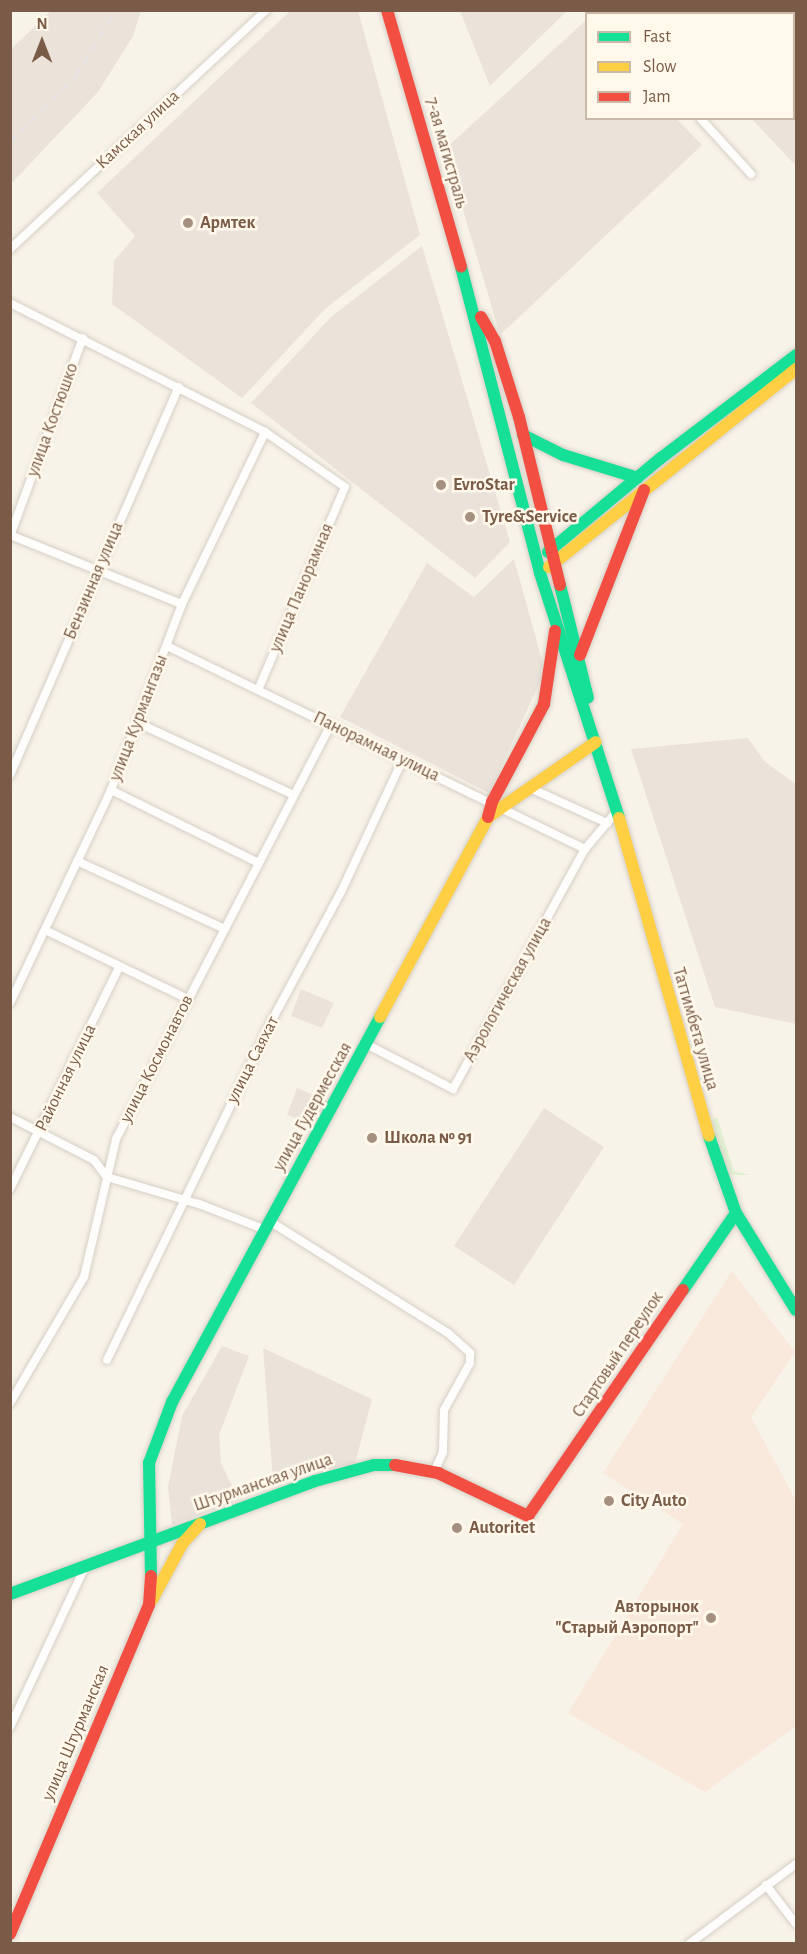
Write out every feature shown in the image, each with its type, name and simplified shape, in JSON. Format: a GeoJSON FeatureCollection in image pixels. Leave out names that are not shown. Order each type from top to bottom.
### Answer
{"type":"FeatureCollection","features":[{"type":"Feature","properties":{"kind":"main road","name":"7-ая магистраль"},"geometry":{"type":"LineString","coordinates":[[387,10],[435,186],[474,305]]}},
{"type":"Feature","properties":{"kind":"main road"},"geometry":{"type":"LineString","coordinates":[[474,305],[495,341],[523,435],[580,655],[597,742]]}},
{"type":"Feature","properties":{"kind":"main road"},"geometry":{"type":"LineString","coordinates":[[474,305],[502,432],[540,573],[597,742]]}},
{"type":"Feature","properties":{"kind":"main road"},"geometry":{"type":"LineString","coordinates":[[540,573],[556,563],[641,483],[796,355]]}},
{"type":"Feature","properties":{"kind":"main road"},"geometry":{"type":"LineString","coordinates":[[536,558],[553,549],[796,369]]}},
{"type":"Feature","properties":{"kind":"main road"},"geometry":{"type":"LineString","coordinates":[[523,435],[563,455],[641,483]]}},
{"type":"Feature","properties":{"kind":"main road"},"geometry":{"type":"LineString","coordinates":[[580,655],[641,483]]}},
{"type":"Feature","properties":{"kind":"main road","name":"улица Гудермесская"},"geometry":{"type":"LineString","coordinates":[[153,1541],[149,1463],[172,1402],[368,1045],[488,817],[498,804],[544,704],[556,626]]}},
{"type":"Feature","properties":{"kind":"main road"},"geometry":{"type":"LineString","coordinates":[[498,804],[530,788],[597,742]]}},
{"type":"Feature","properties":{"kind":"main road","name":"Таттимбета улица"},"geometry":{"type":"LineString","coordinates":[[597,742],[701,1115],[736,1213],[796,1310]]}},
{"type":"Feature","properties":{"kind":"main road","name":"Стартовый переулок"},"geometry":{"type":"LineString","coordinates":[[528,1516],[736,1213]]}},
{"type":"Feature","properties":{"kind":"main road","name":"Штурманская улица"},"geometry":{"type":"LineString","coordinates":[[10,1594],[315,1481],[374,1465],[407,1465],[434,1472],[528,1516]]}},
{"type":"Feature","properties":{"kind":"main road"},"geometry":{"type":"LineString","coordinates":[[149,1607],[182,1544],[201,1523]]}},
{"type":"Feature","properties":{"kind":"main road","name":"улица Штурманская"},"geometry":{"type":"LineString","coordinates":[[10,1934],[149,1607],[153,1541]]}},
{"type":"Feature","properties":{"kind":"street","name":"Камская улица"},"geometry":{"type":"LineString","coordinates":[[10,249],[266,10]]}},
{"type":"Feature","properties":{"kind":"street"},"geometry":{"type":"LineString","coordinates":[[702,120],[751,174]]}},
{"type":"Feature","properties":{"kind":"street"},"geometry":{"type":"LineString","coordinates":[[10,303],[265,432]]}},
{"type":"Feature","properties":{"kind":"street","name":"улица Костюшко"},"geometry":{"type":"LineString","coordinates":[[11,535],[83,338]]}},
{"type":"Feature","properties":{"kind":"street","name":"Бензинная улица"},"geometry":{"type":"LineString","coordinates":[[10,775],[179,387]]}},
{"type":"Feature","properties":{"kind":"street","name":"улица Панорамная"},"geometry":{"type":"LineString","coordinates":[[258,690],[345,487],[265,432]]}},
{"type":"Feature","properties":{"kind":"street","name":"улица Курмангазы"},"geometry":{"type":"LineString","coordinates":[[10,1003],[111,790],[182,604],[265,432]]}},
{"type":"Feature","properties":{"kind":"street"},"geometry":{"type":"LineString","coordinates":[[11,535],[182,604]]}},
{"type":"Feature","properties":{"kind":"street","name":"Панорамная улица"},"geometry":{"type":"LineString","coordinates":[[167,646],[402,761],[498,804],[585,849]]}},
{"type":"Feature","properties":{"kind":"street"},"geometry":{"type":"LineString","coordinates":[[138,723],[294,795]]}},
{"type":"Feature","properties":{"kind":"street","name":"улица Космонавтов"},"geometry":{"type":"LineString","coordinates":[[10,1403],[84,1277],[116,1139],[331,725]]}},
{"type":"Feature","properties":{"kind":"street","name":"улица Саяхат"},"geometry":{"type":"LineString","coordinates":[[107,1360],[272,1020],[341,892],[402,761]]}},
{"type":"Feature","properties":{"kind":"street"},"geometry":{"type":"LineString","coordinates":[[530,788],[607,823]]}},
{"type":"Feature","properties":{"kind":"street"},"geometry":{"type":"LineString","coordinates":[[111,790],[259,862]]}},
{"type":"Feature","properties":{"kind":"street","name":"Аэрологическая улица"},"geometry":{"type":"LineString","coordinates":[[368,1045],[453,1089],[585,849],[617,811]]}},
{"type":"Feature","properties":{"kind":"street"},"geometry":{"type":"LineString","coordinates":[[77,861],[225,928]]}},
{"type":"Feature","properties":{"kind":"street"},"geometry":{"type":"LineString","coordinates":[[45,930],[188,999]]}},
{"type":"Feature","properties":{"kind":"street","name":"Районная улица"},"geometry":{"type":"LineString","coordinates":[[10,1189],[119,967]]}},
{"type":"Feature","properties":{"kind":"street"},"geometry":{"type":"LineString","coordinates":[[10,1117],[94,1160],[107,1177],[182,1202],[269,1226],[448,1333],[470,1353],[470,1363],[444,1410],[443,1452],[434,1472]]}},
{"type":"Feature","properties":{"kind":"street"},"geometry":{"type":"LineString","coordinates":[[10,1727],[85,1567]]}},
{"type":"Feature","properties":{"kind":"street"},"geometry":{"type":"LineString","coordinates":[[689,1944],[796,1864]]}},
{"type":"Feature","properties":{"kind":"street"},"geometry":{"type":"LineString","coordinates":[[766,1886],[796,1924]]}},
{"type":"Feature","properties":{"kind":"shaded area"},"geometry":{"type":"Polygon","coordinates":[[[460,10],[567,11],[490,86],[460,10]]]}},
{"type":"Feature","properties":{"kind":"shaded area"},"geometry":{"type":"Polygon","coordinates":[[[778,10],[796,11],[796,166],[753,120],[795,120],[795,12],[775,12],[778,10]]]}},
{"type":"Feature","properties":{"kind":"shaded area"},"geometry":{"type":"Polygon","coordinates":[[[51,11],[141,11],[133,36],[98,92],[11,184],[11,49],[51,11]]]}},
{"type":"Feature","properties":{"kind":"shaded area"},"geometry":{"type":"Polygon","coordinates":[[[290,11],[358,11],[420,235],[325,309],[242,398],[112,304],[114,261],[135,236],[97,193],[290,11]]]}},
{"type":"Feature","properties":{"kind":"shaded area"},"geometry":{"type":"Polygon","coordinates":[[[585,21],[585,120],[678,120],[702,145],[500,335],[445,149],[585,21]]]}},
{"type":"Feature","properties":{"kind":"shaded area"},"geometry":{"type":"Polygon","coordinates":[[[422,246],[510,542],[475,578],[251,403],[331,317],[422,246]]]}},
{"type":"Feature","properties":{"kind":"shaded area"},"geometry":{"type":"Polygon","coordinates":[[[514,559],[545,671],[489,793],[340,717],[427,563],[474,597],[514,559]]]}},
{"type":"Feature","properties":{"kind":"shaded area"},"geometry":{"type":"Polygon","coordinates":[[[748,738],[765,762],[796,784],[796,1024],[715,1007],[631,749],[748,738]]]}},
{"type":"Feature","properties":{"kind":"shaded area"},"geometry":{"type":"Polygon","coordinates":[[[301,989],[334,1003],[322,1028],[291,1016],[301,989]]]}},
{"type":"Feature","properties":{"kind":"shaded area"},"geometry":{"type":"Polygon","coordinates":[[[297,1088],[331,1102],[318,1127],[287,1115],[297,1088]]]}},
{"type":"Feature","properties":{"kind":"shaded area"},"geometry":{"type":"Polygon","coordinates":[[[544,1108],[604,1147],[514,1285],[454,1246],[544,1108]]]}},
{"type":"Feature","properties":{"kind":"shaded area","name":"Авторынок \"Старый Аэропорт\""},"geometry":{"type":"Polygon","coordinates":[[[732,1271],[795,1352],[751,1417],[796,1501],[796,1726],[705,1792],[568,1713],[683,1524],[603,1473],[732,1271]]]}},
{"type":"Feature","properties":{"kind":"shaded area"},"geometry":{"type":"Polygon","coordinates":[[[222,1346],[249,1356],[219,1435],[221,1463],[239,1500],[172,1525],[168,1487],[182,1416],[222,1346]]]}},
{"type":"Feature","properties":{"kind":"shaded area"},"geometry":{"type":"Polygon","coordinates":[[[263,1348],[372,1399],[355,1464],[273,1483],[263,1348]]]}},
{"type":"Feature","properties":{"kind":"green space"},"geometry":{"type":"Polygon","coordinates":[[[717,1117],[734,1171],[750,1175],[729,1175],[711,1120],[717,1117]]]}},
{"type":"Feature","properties":{"kind":"railway"},"geometry":{"type":"LineString","coordinates":[[10,143],[76,76],[116,10]]}},
{"type":"Feature","properties":{"kind":"traffic: fast"},"geometry":{"type":"LineString","coordinates":[[461,267],[540,573],[619,818]]}},
{"type":"Feature","properties":{"kind":"traffic: fast"},"geometry":{"type":"LineString","coordinates":[[548,552],[661,458],[796,355]]}},
{"type":"Feature","properties":{"kind":"traffic: fast"},"geometry":{"type":"LineString","coordinates":[[523,435],[563,455],[638,478]]}},
{"type":"Feature","properties":{"kind":"traffic: fast"},"geometry":{"type":"LineString","coordinates":[[560,585],[588,698]]}},
{"type":"Feature","properties":{"kind":"traffic: fast"},"geometry":{"type":"LineString","coordinates":[[151,1576],[149,1463],[172,1402],[380,1017]]}},
{"type":"Feature","properties":{"kind":"traffic: fast"},"geometry":{"type":"LineString","coordinates":[[709,1136],[736,1213],[796,1310]]}},
{"type":"Feature","properties":{"kind":"traffic: fast"},"geometry":{"type":"LineString","coordinates":[[683,1290],[736,1213]]}},
{"type":"Feature","properties":{"kind":"traffic: fast"},"geometry":{"type":"LineString","coordinates":[[10,1594],[315,1481],[374,1465],[395,1465]]}},
{"type":"Feature","properties":{"kind":"traffic: slow"},"geometry":{"type":"LineString","coordinates":[[549,567],[796,369]]}},
{"type":"Feature","properties":{"kind":"traffic: slow"},"geometry":{"type":"LineString","coordinates":[[380,1017],[488,817],[596,742]]}},
{"type":"Feature","properties":{"kind":"traffic: slow"},"geometry":{"type":"LineString","coordinates":[[619,818],[709,1136]]}},
{"type":"Feature","properties":{"kind":"traffic: slow"},"geometry":{"type":"LineString","coordinates":[[152,1600],[182,1544],[200,1524]]}},
{"type":"Feature","properties":{"kind":"traffic: jam"},"geometry":{"type":"LineString","coordinates":[[387,10],[461,267]]}},
{"type":"Feature","properties":{"kind":"traffic: jam"},"geometry":{"type":"LineString","coordinates":[[481,317],[495,341],[519,417],[560,585]]}},
{"type":"Feature","properties":{"kind":"traffic: jam"},"geometry":{"type":"LineString","coordinates":[[580,655],[644,490]]}},
{"type":"Feature","properties":{"kind":"traffic: jam"},"geometry":{"type":"LineString","coordinates":[[488,817],[492,802],[544,704],[555,631]]}},
{"type":"Feature","properties":{"kind":"traffic: jam"},"geometry":{"type":"LineString","coordinates":[[395,1465],[438,1473],[528,1516],[683,1290]]}},
{"type":"Feature","properties":{"kind":"traffic: jam"},"geometry":{"type":"LineString","coordinates":[[10,1934],[149,1605],[151,1576]]}},
{"type":"Feature","properties":{"kind":"place","name":"Армтек"},"geometry":{"type":"Point","coordinates":[188,223]}},
{"type":"Feature","properties":{"kind":"place","name":"EvroStar"},"geometry":{"type":"Point","coordinates":[441,485]}},
{"type":"Feature","properties":{"kind":"place","name":"Tyre&Service"},"geometry":{"type":"Point","coordinates":[470,517]}},
{"type":"Feature","properties":{"kind":"place","name":"Школа № 91"},"geometry":{"type":"Point","coordinates":[372,1138]}},
{"type":"Feature","properties":{"kind":"place","name":"City Auto"},"geometry":{"type":"Point","coordinates":[609,1501]}},
{"type":"Feature","properties":{"kind":"place","name":"Autoritet"},"geometry":{"type":"Point","coordinates":[457,1528]}},
{"type":"Feature","properties":{"kind":"place","name":"Авторынок \"Старый Аэропорт\""},"geometry":{"type":"Point","coordinates":[711,1618]}}]}
